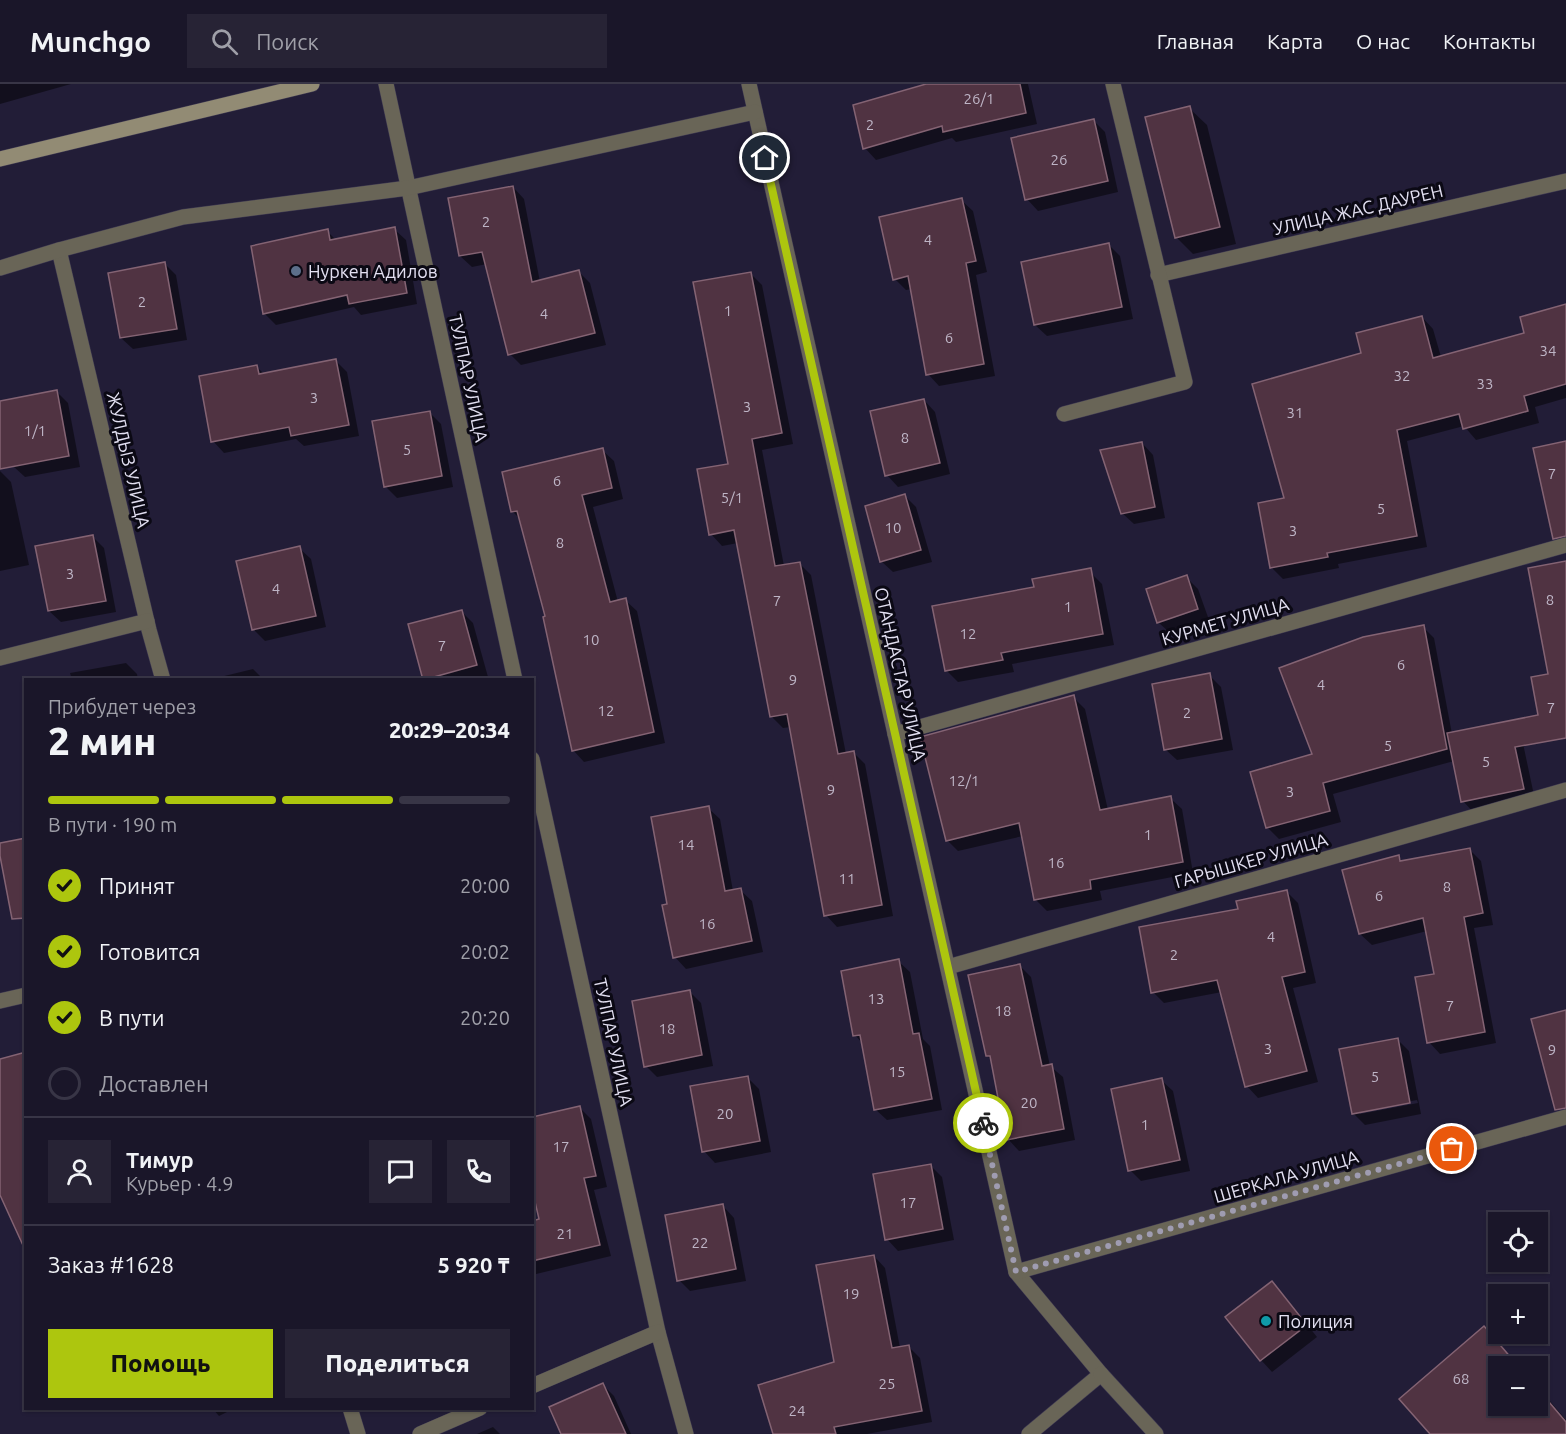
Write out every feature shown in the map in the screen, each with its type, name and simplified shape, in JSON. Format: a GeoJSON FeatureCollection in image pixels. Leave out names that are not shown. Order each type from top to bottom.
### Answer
{"type":"FeatureCollection","features":[{"type":"Feature","properties":{"kind":"main road"},"geometry":{"type":"LineString","coordinates":[[0,159],[312,84]]}},
{"type":"Feature","properties":{"kind":"street","name":"ТУЛПАР УЛИЦА"},"geometry":{"type":"LineString","coordinates":[[386,84],[515,678]]}},
{"type":"Feature","properties":{"kind":"street","name":"ОТАНДАСТАР УЛИЦА"},"geometry":{"type":"LineString","coordinates":[[749,84],[1016,1272]]}},
{"type":"Feature","properties":{"kind":"street"},"geometry":{"type":"LineString","coordinates":[[1064,414],[1185,382],[1113,84]]}},
{"type":"Feature","properties":{"kind":"street"},"geometry":{"type":"LineString","coordinates":[[0,268],[59,250],[183,218],[408,188],[755,112]]}},
{"type":"Feature","properties":{"kind":"street","name":"УЛИЦА ЖАС ДАУРЕН"},"geometry":{"type":"LineString","coordinates":[[1158,274],[1566,181]]}},
{"type":"Feature","properties":{"kind":"street","name":"ЖУЛДЫЗ УЛИЦА"},"geometry":{"type":"LineString","coordinates":[[59,250],[162,678]]}},
{"type":"Feature","properties":{"kind":"street","name":"КУРМЕТ УЛИЦА"},"geometry":{"type":"LineString","coordinates":[[895,734],[1566,545]]}},
{"type":"Feature","properties":{"kind":"street"},"geometry":{"type":"LineString","coordinates":[[0,658],[147,621]]}},
{"type":"Feature","properties":{"kind":"street","name":"ТУЛПАР УЛИЦА"},"geometry":{"type":"LineString","coordinates":[[534,768],[658,1332],[686,1434]]}},
{"type":"Feature","properties":{"kind":"street","name":"ГАРЫШКЕР УЛИЦА"},"geometry":{"type":"LineString","coordinates":[[948,967],[1566,790]]}},
{"type":"Feature","properties":{"kind":"street"},"geometry":{"type":"LineString","coordinates":[[0,1001],[24,995]]}},
{"type":"Feature","properties":{"kind":"street","name":"ШЕРКАЛА УЛИЦА"},"geometry":{"type":"LineString","coordinates":[[1016,1272],[1566,1117]]}},
{"type":"Feature","properties":{"kind":"street"},"geometry":{"type":"LineString","coordinates":[[1016,1272],[1101,1374],[1156,1434]]}},
{"type":"Feature","properties":{"kind":"street"},"geometry":{"type":"LineString","coordinates":[[534,1385],[658,1332]]}},
{"type":"Feature","properties":{"kind":"street"},"geometry":{"type":"LineString","coordinates":[[1029,1434],[1101,1374]]}},
{"type":"Feature","properties":{"kind":"street"},"geometry":{"type":"LineString","coordinates":[[351,1410],[358,1434]]}},
{"type":"Feature","properties":{"kind":"street"},"geometry":{"type":"LineString","coordinates":[[420,1434],[475,1410]]}},
{"type":"Feature","properties":{"kind":"building"},"geometry":{"type":"Polygon","coordinates":[[[926,84],[1020,84],[1026,113],[943,132],[942,126],[863,149],[853,105],[926,84]]]}},
{"type":"Feature","properties":{"kind":"building"},"geometry":{"type":"Polygon","coordinates":[[[1190,106],[1220,227],[1175,238],[1145,117],[1190,106]]]}},
{"type":"Feature","properties":{"kind":"building"},"geometry":{"type":"Polygon","coordinates":[[[1094,119],[1108,181],[1025,200],[1011,138],[1094,119]]]}},
{"type":"Feature","properties":{"kind":"building"},"geometry":{"type":"Polygon","coordinates":[[[513,186],[532,282],[579,270],[595,333],[508,355],[482,252],[459,256],[448,198],[513,186]]]}},
{"type":"Feature","properties":{"kind":"building"},"geometry":{"type":"Polygon","coordinates":[[[962,198],[976,261],[966,263],[984,364],[926,375],[908,276],[893,280],[879,217],[962,198]]]}},
{"type":"Feature","properties":{"kind":"building"},"geometry":{"type":"Polygon","coordinates":[[[395,227],[407,293],[349,304],[347,295],[263,314],[251,246],[328,229],[330,240],[395,227]]]}},
{"type":"Feature","properties":{"kind":"building"},"geometry":{"type":"Polygon","coordinates":[[[1109,243],[1122,307],[1034,325],[1021,262],[1109,243]]]}},
{"type":"Feature","properties":{"kind":"building"},"geometry":{"type":"Polygon","coordinates":[[[165,262],[177,329],[120,338],[108,273],[165,262]]]}},
{"type":"Feature","properties":{"kind":"building"},"geometry":{"type":"Polygon","coordinates":[[[751,272],[782,433],[752,439],[775,566],[800,562],[838,754],[854,751],[882,905],[824,916],[787,714],[770,717],[734,530],[709,535],[697,469],[728,464],[693,282],[751,272]]]}},
{"type":"Feature","properties":{"kind":"building"},"geometry":{"type":"Polygon","coordinates":[[[1566,304],[1566,384],[1524,396],[1528,411],[1463,429],[1459,414],[1397,430],[1417,536],[1327,553],[1328,557],[1270,568],[1258,503],[1284,498],[1252,384],[1361,353],[1356,333],[1422,316],[1433,358],[1524,333],[1520,317],[1566,304]]]}},
{"type":"Feature","properties":{"kind":"building"},"geometry":{"type":"Polygon","coordinates":[[[336,359],[349,425],[291,436],[289,427],[211,442],[199,376],[257,365],[259,374],[336,359]]]}},
{"type":"Feature","properties":{"kind":"building"},"geometry":{"type":"Polygon","coordinates":[[[57,390],[69,456],[0,469],[0,401],[57,390]]]}},
{"type":"Feature","properties":{"kind":"building"},"geometry":{"type":"Polygon","coordinates":[[[924,399],[940,463],[885,476],[870,411],[924,399]]]}},
{"type":"Feature","properties":{"kind":"building"},"geometry":{"type":"Polygon","coordinates":[[[430,411],[442,476],[384,487],[372,421],[430,411]]]}},
{"type":"Feature","properties":{"kind":"building"},"geometry":{"type":"Polygon","coordinates":[[[1566,441],[1566,536],[1553,539],[1533,448],[1566,441]]]}},
{"type":"Feature","properties":{"kind":"building"},"geometry":{"type":"Polygon","coordinates":[[[1142,442],[1155,507],[1121,514],[1100,450],[1142,442]]]}},
{"type":"Feature","properties":{"kind":"building"},"geometry":{"type":"Polygon","coordinates":[[[603,448],[612,488],[582,495],[610,602],[626,598],[654,732],[572,751],[543,617],[545,616],[517,511],[511,512],[502,472],[603,448]]]}},
{"type":"Feature","properties":{"kind":"building"},"geometry":{"type":"Polygon","coordinates":[[[905,494],[921,550],[880,562],[865,506],[905,494]]]}},
{"type":"Feature","properties":{"kind":"building"},"geometry":{"type":"Polygon","coordinates":[[[93,535],[106,601],[48,611],[35,546],[93,535]]]}},
{"type":"Feature","properties":{"kind":"building"},"geometry":{"type":"Polygon","coordinates":[[[300,546],[316,616],[252,630],[236,561],[300,546]]]}},
{"type":"Feature","properties":{"kind":"building"},"geometry":{"type":"Polygon","coordinates":[[[1566,561],[1566,738],[1515,747],[1524,789],[1461,802],[1447,733],[1538,715],[1531,677],[1548,674],[1528,568],[1566,561]]]}},
{"type":"Feature","properties":{"kind":"building"},"geometry":{"type":"Polygon","coordinates":[[[1091,568],[1103,634],[1001,653],[1003,660],[945,671],[932,606],[1034,587],[1032,579],[1091,568]]]}},
{"type":"Feature","properties":{"kind":"building"},"geometry":{"type":"Polygon","coordinates":[[[1187,575],[1198,609],[1157,623],[1146,589],[1187,575]]]}},
{"type":"Feature","properties":{"kind":"building"},"geometry":{"type":"Polygon","coordinates":[[[462,610],[477,665],[422,678],[408,624],[462,610]]]}},
{"type":"Feature","properties":{"kind":"building"},"geometry":{"type":"Polygon","coordinates":[[[1424,625],[1447,749],[1323,783],[1330,811],[1266,828],[1250,772],[1312,754],[1279,668],[1363,637],[1424,625]]]}},
{"type":"Feature","properties":{"kind":"building"},"geometry":{"type":"Polygon","coordinates":[[[1210,673],[1222,739],[1164,750],[1152,684],[1210,673]]]}},
{"type":"Feature","properties":{"kind":"building"},"geometry":{"type":"Polygon","coordinates":[[[1074,695],[1100,810],[1171,796],[1183,862],[1090,880],[1091,889],[1034,900],[1019,823],[946,841],[920,737],[1074,695]]]}},
{"type":"Feature","properties":{"kind":"building"},"geometry":{"type":"Polygon","coordinates":[[[709,806],[725,891],[741,888],[752,941],[673,958],[662,905],[667,904],[651,817],[709,806]]]}},
{"type":"Feature","properties":{"kind":"building"},"geometry":{"type":"Polygon","coordinates":[[[24,838],[24,918],[12,919],[0,856],[0,843],[24,838]]]}},
{"type":"Feature","properties":{"kind":"building"},"geometry":{"type":"Polygon","coordinates":[[[1470,848],[1483,913],[1464,917],[1485,1032],[1427,1043],[1415,977],[1434,974],[1423,918],[1359,934],[1342,870],[1399,855],[1400,861],[1470,848]]]}},
{"type":"Feature","properties":{"kind":"building"},"geometry":{"type":"Polygon","coordinates":[[[1287,890],[1305,972],[1282,977],[1307,1071],[1245,1087],[1217,980],[1151,993],[1139,927],[1238,909],[1236,901],[1287,890]]]}},
{"type":"Feature","properties":{"kind":"building"},"geometry":{"type":"Polygon","coordinates":[[[899,959],[913,1034],[919,1033],[932,1099],[874,1110],[860,1035],[853,1036],[841,971],[899,959]]]}},
{"type":"Feature","properties":{"kind":"building"},"geometry":{"type":"Polygon","coordinates":[[[1020,964],[1042,1066],[1052,1064],[1064,1129],[1006,1140],[990,1056],[986,1056],[968,975],[1020,964]]]}},
{"type":"Feature","properties":{"kind":"building"},"geometry":{"type":"Polygon","coordinates":[[[690,990],[702,1055],[644,1067],[632,1001],[690,990]]]}},
{"type":"Feature","properties":{"kind":"building"},"geometry":{"type":"Polygon","coordinates":[[[1566,1010],[1566,1108],[1555,1110],[1531,1019],[1566,1010]]]}},
{"type":"Feature","properties":{"kind":"building"},"geometry":{"type":"Polygon","coordinates":[[[1398,1038],[1410,1103],[1352,1114],[1339,1049],[1398,1038]]]}},
{"type":"Feature","properties":{"kind":"building"},"geometry":{"type":"Polygon","coordinates":[[[24,1053],[24,1248],[0,1195],[0,1059],[24,1053]]]}},
{"type":"Feature","properties":{"kind":"building"},"geometry":{"type":"Polygon","coordinates":[[[748,1076],[760,1141],[702,1152],[690,1086],[748,1076]]]}},
{"type":"Feature","properties":{"kind":"building"},"geometry":{"type":"Polygon","coordinates":[[[1162,1078],[1180,1160],[1128,1171],[1111,1089],[1162,1078]]]}},
{"type":"Feature","properties":{"kind":"building"},"geometry":{"type":"Polygon","coordinates":[[[580,1106],[596,1176],[584,1178],[600,1245],[534,1261],[534,1220],[539,1219],[534,1198],[534,1117],[580,1106]]]}},
{"type":"Feature","properties":{"kind":"building"},"geometry":{"type":"Polygon","coordinates":[[[931,1164],[943,1229],[885,1240],[873,1174],[931,1164]]]}},
{"type":"Feature","properties":{"kind":"building"},"geometry":{"type":"Polygon","coordinates":[[[723,1204],[736,1269],[677,1281],[665,1215],[723,1204]]]}},
{"type":"Feature","properties":{"kind":"building"},"geometry":{"type":"Polygon","coordinates":[[[874,1255],[892,1348],[909,1345],[922,1411],[834,1427],[836,1434],[773,1434],[758,1385],[834,1362],[816,1265],[874,1255]]]}},
{"type":"Feature","properties":{"kind":"building","name":"Полиция"},"geometry":{"type":"Polygon","coordinates":[[[1272,1281],[1307,1325],[1260,1361],[1225,1317],[1272,1281]]]}},
{"type":"Feature","properties":{"kind":"building"},"geometry":{"type":"Polygon","coordinates":[[[1484,1326],[1488,1331],[1488,1344],[1499,1344],[1510,1356],[1488,1356],[1488,1416],[1548,1416],[1548,1401],[1566,1422],[1566,1434],[1430,1434],[1399,1399],[1484,1326]]]}},
{"type":"Feature","properties":{"kind":"building"},"geometry":{"type":"Polygon","coordinates":[[[603,1383],[626,1434],[561,1434],[549,1407],[603,1383]]]}},
{"type":"Feature","properties":{"kind":"way so far"},"geometry":{"type":"LineString","coordinates":[[983,1123],[1016,1272],[1452,1149]]}},
{"type":"Feature","properties":{"kind":"place","name":"Нуркен Адилов"},"geometry":{"type":"Point","coordinates":[296,271]}},
{"type":"Feature","properties":{"kind":"place","name":"Полиция"},"geometry":{"type":"Point","coordinates":[1266,1321]}},
{"type":"Feature","properties":{"kind":"route"},"geometry":{"type":"LineString","coordinates":[[765,158],[983,1123]]}}]}
